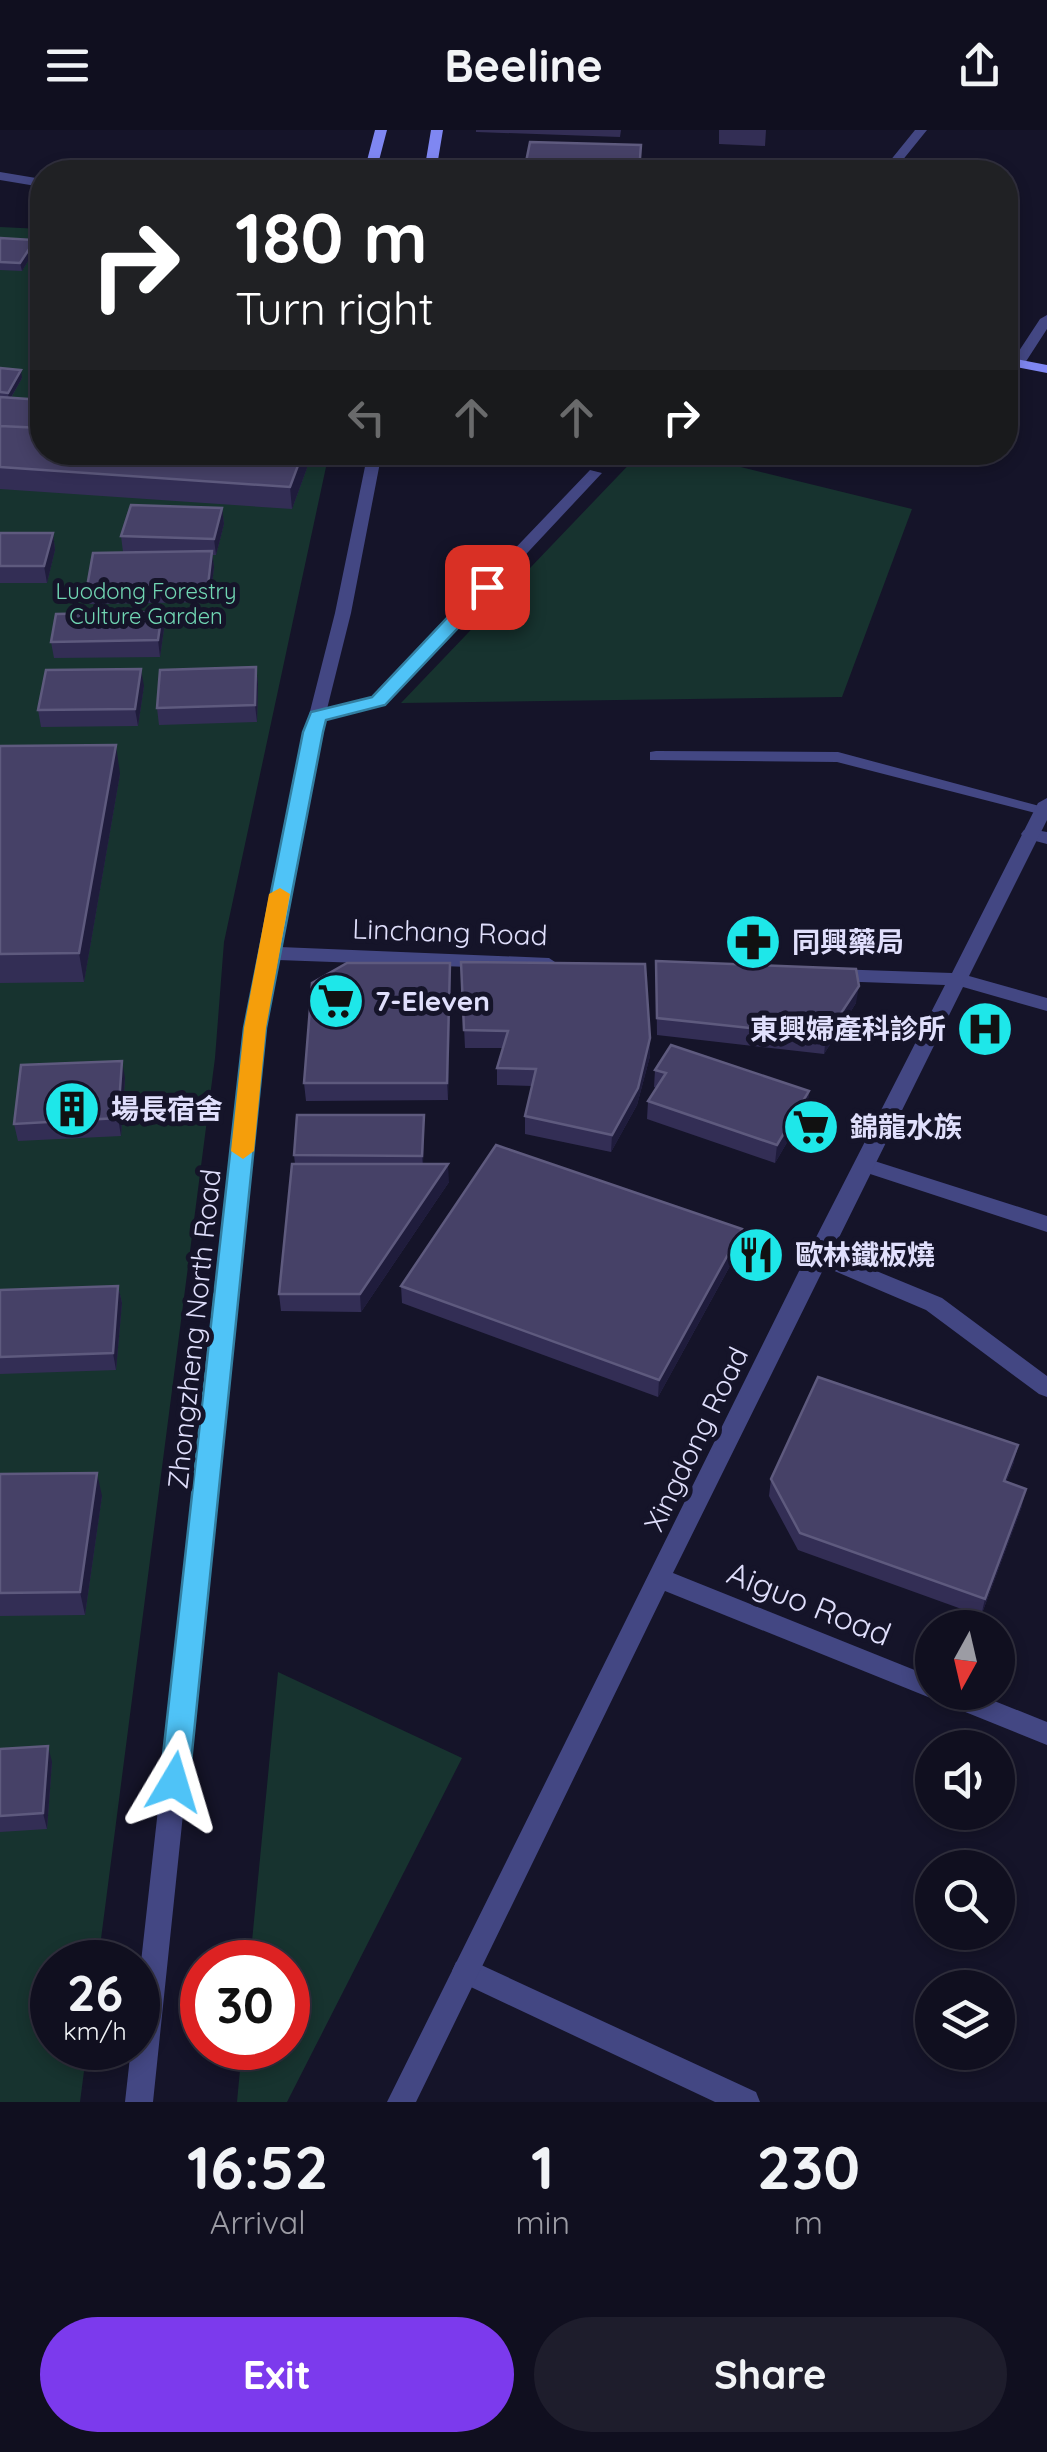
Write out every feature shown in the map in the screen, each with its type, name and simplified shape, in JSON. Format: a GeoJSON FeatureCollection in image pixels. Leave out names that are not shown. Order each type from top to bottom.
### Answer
{"type":"FeatureCollection","features":[{"type":"Feature","properties":{"kind":"main road"},"geometry":{"type":"LineString","coordinates":[[373,160],[382,130]]}},
{"type":"Feature","properties":{"kind":"main road"},"geometry":{"type":"LineString","coordinates":[[432,160],[437,130]]}},
{"type":"Feature","properties":{"kind":"main road"},"geometry":{"type":"LineString","coordinates":[[1018,363],[1047,369]]}},
{"type":"Feature","properties":{"kind":"street"},"geometry":{"type":"LineString","coordinates":[[897,160],[921,130]]}},
{"type":"Feature","properties":{"kind":"street"},"geometry":{"type":"LineString","coordinates":[[0,176],[30,181]]}},
{"type":"Feature","properties":{"kind":"street"},"geometry":{"type":"LineString","coordinates":[[1018,355],[1047,319]]}},
{"type":"Feature","properties":{"kind":"street","name":"Zhongzheng North Road"},"geometry":{"type":"LineString","coordinates":[[139,2102],[255,1028],[372,465]]}},
{"type":"Feature","properties":{"kind":"street"},"geometry":{"type":"LineString","coordinates":[[318,716],[379,701],[594,473]]}},
{"type":"Feature","properties":{"kind":"street"},"geometry":{"type":"LineString","coordinates":[[656,756],[838,758],[1045,808]]}},
{"type":"Feature","properties":{"kind":"street","name":"Xingdong Road"},"geometry":{"type":"LineString","coordinates":[[401,2102],[818,1256],[958,979],[1038,836],[1045,808]]}},
{"type":"Feature","properties":{"kind":"street","name":"Linchang Road"},"geometry":{"type":"LineString","coordinates":[[268,953],[563,964]]}},
{"type":"Feature","properties":{"kind":"street"},"geometry":{"type":"LineString","coordinates":[[820,974],[958,979],[1047,1005]]}},
{"type":"Feature","properties":{"kind":"street"},"geometry":{"type":"LineString","coordinates":[[866,1165],[1047,1224]]}},
{"type":"Feature","properties":{"kind":"street"},"geometry":{"type":"LineString","coordinates":[[818,1256],[934,1304],[1047,1388]]}},
{"type":"Feature","properties":{"kind":"street","name":"Aiguo Road"},"geometry":{"type":"LineString","coordinates":[[661,1579],[915,1681]]}},
{"type":"Feature","properties":{"kind":"street"},"geometry":{"type":"LineString","coordinates":[[988,1710],[1047,1734]]}},
{"type":"Feature","properties":{"kind":"street"},"geometry":{"type":"LineString","coordinates":[[466,1971],[746,2102]]}},
{"type":"Feature","properties":{"kind":"green space","name":"Luodong Forestry Culture Garden"},"geometry":{"type":"Polygon","coordinates":[[[0,227],[30,228],[30,465],[326,465],[224,942],[215,1058],[101,1940],[30,1940],[30,2070],[84,2070],[80,2102],[0,2102],[0,227]]]}},
{"type":"Feature","properties":{"kind":"green space"},"geometry":{"type":"Polygon","coordinates":[[[629,465],[733,465],[912,509],[842,697],[401,703],[629,465]]]}},
{"type":"Feature","properties":{"kind":"green space"},"geometry":{"type":"Polygon","coordinates":[[[278,1672],[462,1758],[310,2057],[310,1940],[252,1940],[278,1672]]]}},
{"type":"Feature","properties":{"kind":"green space"},"geometry":{"type":"Polygon","coordinates":[[[240,2070],[303,2070],[287,2102],[237,2102],[240,2070]]]}},
{"type":"Feature","properties":{"kind":"building"},"geometry":{"type":"Polygon","coordinates":[[[530,142],[641,145],[640,160],[526,160],[530,142]]]}},
{"type":"Feature","properties":{"kind":"building"},"geometry":{"type":"Polygon","coordinates":[[[0,238],[30,240],[30,248],[20,263],[0,262],[0,238]]]}},
{"type":"Feature","properties":{"kind":"building"},"geometry":{"type":"Polygon","coordinates":[[[0,368],[21,370],[8,393],[0,392],[0,368]]]}},
{"type":"Feature","properties":{"kind":"building"},"geometry":{"type":"Polygon","coordinates":[[[0,397],[30,399],[30,427],[0,426],[0,397]]]}},
{"type":"Feature","properties":{"kind":"building"},"geometry":{"type":"Polygon","coordinates":[[[0,426],[30,427],[30,465],[298,465],[290,487],[0,467],[0,426]]]}},
{"type":"Feature","properties":{"kind":"building"},"geometry":{"type":"Polygon","coordinates":[[[131,505],[222,508],[214,539],[121,536],[131,505]]]}},
{"type":"Feature","properties":{"kind":"building"},"geometry":{"type":"Polygon","coordinates":[[[0,533],[53,533],[44,566],[0,566],[0,533]]]}},
{"type":"Feature","properties":{"kind":"building"},"geometry":{"type":"Polygon","coordinates":[[[212,551],[208,585],[87,587],[93,553],[212,551]]]}},
{"type":"Feature","properties":{"kind":"building"},"geometry":{"type":"Polygon","coordinates":[[[162,612],[158,640],[51,642],[56,614],[162,612]]]}},
{"type":"Feature","properties":{"kind":"building"},"geometry":{"type":"Polygon","coordinates":[[[256,667],[255,705],[157,708],[160,670],[256,667]]]}},
{"type":"Feature","properties":{"kind":"building"},"geometry":{"type":"Polygon","coordinates":[[[141,669],[135,709],[38,710],[46,670],[141,669]]]}},
{"type":"Feature","properties":{"kind":"building"},"geometry":{"type":"Polygon","coordinates":[[[116,745],[79,953],[0,954],[0,746],[116,745]]]}},
{"type":"Feature","properties":{"kind":"building"},"geometry":{"type":"Polygon","coordinates":[[[656,961],[856,969],[859,986],[826,1036],[657,1018],[656,961]]]}},
{"type":"Feature","properties":{"kind":"building"},"geometry":{"type":"Polygon","coordinates":[[[461,962],[645,964],[650,1038],[638,1088],[612,1135],[525,1116],[536,1069],[497,1068],[508,1031],[464,1030],[461,962]]]}},
{"type":"Feature","properties":{"kind":"building"},"geometry":{"type":"Polygon","coordinates":[[[347,963],[450,963],[447,1083],[304,1083],[312,983],[347,963]]]}},
{"type":"Feature","properties":{"kind":"building"},"geometry":{"type":"Polygon","coordinates":[[[671,1045],[809,1091],[777,1145],[648,1101],[666,1073],[655,1070],[671,1045]]]}},
{"type":"Feature","properties":{"kind":"building","name":"場長宿舍"},"geometry":{"type":"Polygon","coordinates":[[[122,1061],[118,1118],[14,1124],[21,1065],[122,1061]]]}},
{"type":"Feature","properties":{"kind":"building"},"geometry":{"type":"Polygon","coordinates":[[[297,1115],[424,1115],[422,1156],[294,1155],[297,1115]]]}},
{"type":"Feature","properties":{"kind":"building"},"geometry":{"type":"Polygon","coordinates":[[[496,1145],[742,1229],[659,1380],[401,1286],[496,1145]]]}},
{"type":"Feature","properties":{"kind":"building"},"geometry":{"type":"Polygon","coordinates":[[[292,1164],[448,1164],[360,1294],[279,1294],[292,1164]]]}},
{"type":"Feature","properties":{"kind":"building"},"geometry":{"type":"Polygon","coordinates":[[[118,1286],[113,1353],[0,1357],[0,1290],[118,1286]]]}},
{"type":"Feature","properties":{"kind":"building"},"geometry":{"type":"Polygon","coordinates":[[[818,1377],[1018,1445],[1004,1481],[1026,1489],[985,1599],[800,1533],[771,1479],[818,1377]]]}},
{"type":"Feature","properties":{"kind":"building"},"geometry":{"type":"Polygon","coordinates":[[[97,1473],[80,1592],[0,1593],[0,1474],[97,1473]]]}},
{"type":"Feature","properties":{"kind":"building"},"geometry":{"type":"Polygon","coordinates":[[[48,1746],[43,1813],[0,1816],[0,1749],[48,1746]]]}},
{"type":"Feature","properties":{"kind":"slow traffic"},"geometry":{"type":"LineString","coordinates":[[243,1151],[255,1028],[280,894]]}},
{"type":"Feature","properties":{"kind":"place","name":"同興藥局"},"geometry":{"type":"Point","coordinates":[753,942]}},
{"type":"Feature","properties":{"kind":"place","name":"7-Eleven"},"geometry":{"type":"Point","coordinates":[336,1001]}},
{"type":"Feature","properties":{"kind":"place","name":"東興婦產科診所"},"geometry":{"type":"Point","coordinates":[985,1029]}},
{"type":"Feature","properties":{"kind":"place","name":"場長宿舍"},"geometry":{"type":"Point","coordinates":[72,1109]}},
{"type":"Feature","properties":{"kind":"place","name":"錦龍水族"},"geometry":{"type":"Point","coordinates":[811,1127]}},
{"type":"Feature","properties":{"kind":"place","name":"歐林鐵板燒"},"geometry":{"type":"Point","coordinates":[756,1255]}},
{"type":"Feature","properties":{"kind":"route"},"geometry":{"type":"LineString","coordinates":[[174,1782],[255,1028],[313,732],[318,716],[379,701],[487,587]]}}]}
